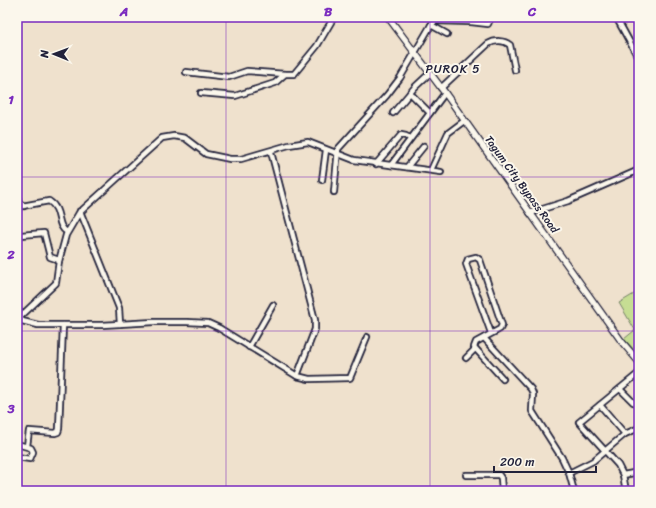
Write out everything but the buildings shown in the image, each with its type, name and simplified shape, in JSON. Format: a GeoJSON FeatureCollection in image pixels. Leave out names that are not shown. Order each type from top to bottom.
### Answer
{"type":"FeatureCollection","features":[{"type":"Feature","properties":{"kind":"main road","name":"Tagum City Bypass Road"},"geometry":{"type":"LineString","coordinates":[[388,17],[443,90],[622,342],[639,362]]}},
{"type":"Feature","properties":{"kind":"street"},"geometry":{"type":"LineString","coordinates":[[186,72],[229,77],[247,71],[285,74],[298,72],[317,46],[334,17]]}},
{"type":"Feature","properties":{"kind":"street"},"geometry":{"type":"LineString","coordinates":[[334,192],[337,154],[340,147],[387,95],[433,23],[439,17]]}},
{"type":"Feature","properties":{"kind":"street"},"geometry":{"type":"LineString","coordinates":[[433,23],[472,20],[488,24],[491,17]]}},
{"type":"Feature","properties":{"kind":"street"},"geometry":{"type":"LineString","coordinates":[[616,17],[639,59]]}},
{"type":"Feature","properties":{"kind":"street"},"geometry":{"type":"LineString","coordinates":[[433,23],[447,34]]}},
{"type":"Feature","properties":{"kind":"street"},"geometry":{"type":"LineString","coordinates":[[391,165],[430,113],[443,90],[488,44],[494,41],[503,41],[510,45],[515,70]]}},
{"type":"Feature","properties":{"kind":"street"},"geometry":{"type":"LineString","coordinates":[[393,113],[430,73]]}},
{"type":"Feature","properties":{"kind":"street"},"geometry":{"type":"LineString","coordinates":[[202,93],[234,96],[275,83],[285,74]]}},
{"type":"Feature","properties":{"kind":"street"},"geometry":{"type":"LineString","coordinates":[[410,93],[430,113]]}},
{"type":"Feature","properties":{"kind":"street"},"geometry":{"type":"LineString","coordinates":[[431,170],[448,133],[464,121]]}},
{"type":"Feature","properties":{"kind":"street"},"geometry":{"type":"LineString","coordinates":[[376,164],[401,135],[410,138]]}},
{"type":"Feature","properties":{"kind":"street"},"geometry":{"type":"LineString","coordinates":[[367,337],[350,378],[310,379],[297,376],[219,328],[208,323],[154,322],[36,325],[20,319],[21,316],[56,283],[59,260],[67,232],[80,211],[162,138],[174,136],[185,138],[206,154],[230,159],[241,159],[303,143],[312,143],[326,150],[354,160],[441,172]]}},
{"type":"Feature","properties":{"kind":"street"},"geometry":{"type":"LineString","coordinates":[[407,168],[424,146]]}},
{"type":"Feature","properties":{"kind":"street"},"geometry":{"type":"LineString","coordinates":[[322,180],[326,150]]}},
{"type":"Feature","properties":{"kind":"street"},"geometry":{"type":"LineString","coordinates":[[271,152],[315,320],[315,329],[297,376]]}},
{"type":"Feature","properties":{"kind":"street"},"geometry":{"type":"LineString","coordinates":[[530,213],[568,201],[639,170]]}},
{"type":"Feature","properties":{"kind":"street"},"geometry":{"type":"LineString","coordinates":[[17,191],[18,202],[24,206]]}},
{"type":"Feature","properties":{"kind":"street"},"geometry":{"type":"LineString","coordinates":[[17,207],[49,201],[55,206],[61,227],[67,232]]}},
{"type":"Feature","properties":{"kind":"street"},"geometry":{"type":"LineString","coordinates":[[80,211],[119,308],[120,324]]}},
{"type":"Feature","properties":{"kind":"street"},"geometry":{"type":"LineString","coordinates":[[21,235],[44,233],[50,257],[59,260]]}},
{"type":"Feature","properties":{"kind":"street"},"geometry":{"type":"LineString","coordinates":[[491,334],[466,264],[468,259],[476,257],[480,260],[500,318],[501,327],[491,334],[474,344],[475,349],[503,379]]}},
{"type":"Feature","properties":{"kind":"street"},"geometry":{"type":"LineString","coordinates":[[249,347],[273,305]]}},
{"type":"Feature","properties":{"kind":"street"},"geometry":{"type":"LineString","coordinates":[[26,446],[28,431],[55,433],[58,432],[59,429],[63,325]]}},
{"type":"Feature","properties":{"kind":"street"},"geometry":{"type":"LineString","coordinates":[[484,338],[531,389],[533,394],[531,408],[534,416],[569,472],[574,491]]}},
{"type":"Feature","properties":{"kind":"street"},"geometry":{"type":"LineString","coordinates":[[466,358],[475,349]]}},
{"type":"Feature","properties":{"kind":"street"},"geometry":{"type":"LineString","coordinates":[[626,491],[623,475],[618,465],[579,422],[639,373]]}},
{"type":"Feature","properties":{"kind":"street"},"geometry":{"type":"LineString","coordinates":[[620,389],[633,402],[639,402]]}},
{"type":"Feature","properties":{"kind":"street"},"geometry":{"type":"LineString","coordinates":[[600,405],[625,434]]}},
{"type":"Feature","properties":{"kind":"street"},"geometry":{"type":"LineString","coordinates":[[569,472],[593,461],[625,434],[639,428]]}},
{"type":"Feature","properties":{"kind":"street"},"geometry":{"type":"LineString","coordinates":[[17,444],[32,449],[32,458],[17,458]]}},
{"type":"Feature","properties":{"kind":"street"},"geometry":{"type":"LineString","coordinates":[[623,475],[639,472]]}},
{"type":"Feature","properties":{"kind":"street"},"geometry":{"type":"LineString","coordinates":[[466,475],[499,475],[501,478],[502,491]]}},
{"type":"Feature","properties":{"kind":"green space"},"geometry":{"type":"Polygon","coordinates":[[[639,291],[639,355],[624,339],[635,330],[619,303],[639,291]]]}},
{"type":"Feature","properties":{"kind":"district","name":"PUROK 5"},"geometry":{"type":"Point","coordinates":[453,69]}}]}
